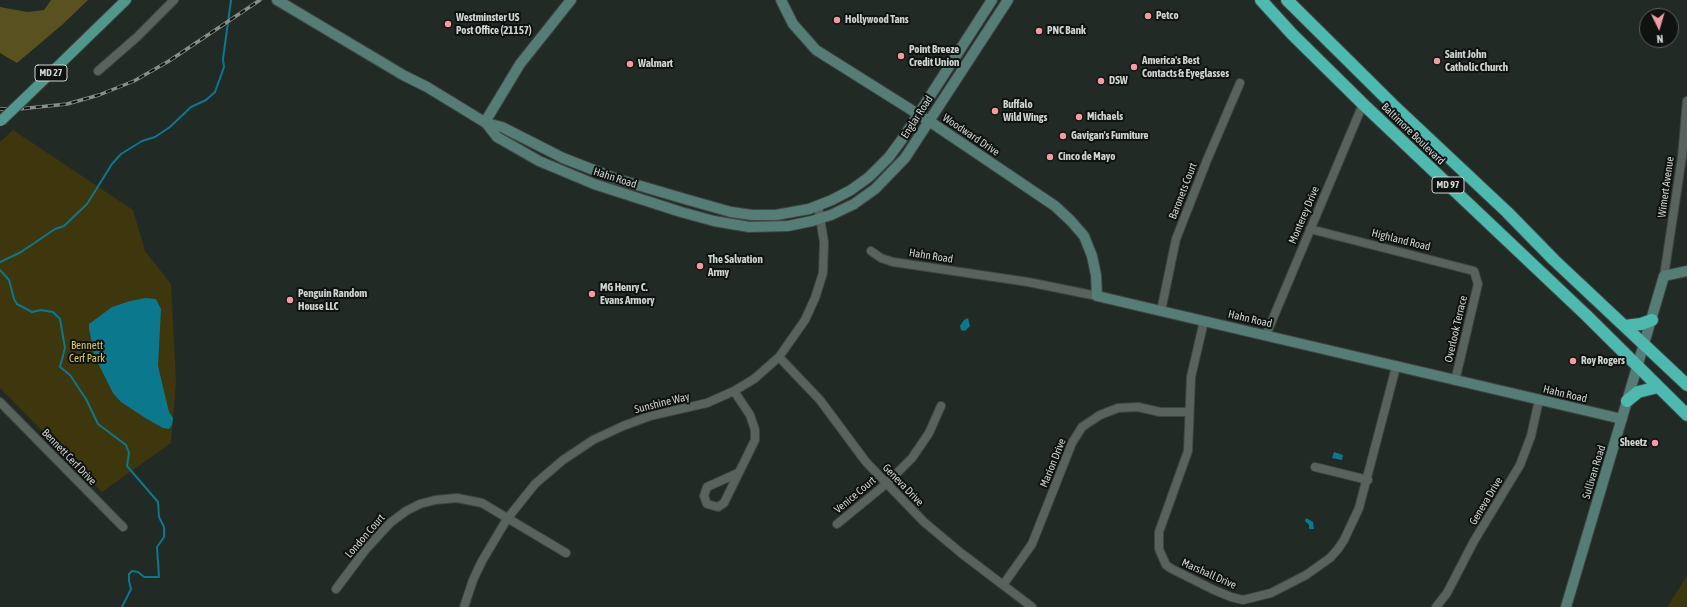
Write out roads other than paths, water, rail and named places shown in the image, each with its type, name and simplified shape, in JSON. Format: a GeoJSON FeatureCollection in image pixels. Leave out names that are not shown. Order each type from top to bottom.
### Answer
{"type":"FeatureCollection","features":[{"type":"Feature","properties":{"kind":"highway","name":"Baltimore Boulevard"},"geometry":{"type":"LineString","coordinates":[[1261,0],[1292,34],[1363,104],[1638,366]]}},
{"type":"Feature","properties":{"kind":"highway","name":"Baltimore Boulevard"},"geometry":{"type":"LineString","coordinates":[[1287,0],[1554,260],[1644,344]]}},
{"type":"Feature","properties":{"kind":"highway"},"geometry":{"type":"LineString","coordinates":[[1625,326],[1640,324],[1652,320]]}},
{"type":"Feature","properties":{"kind":"highway","name":"MD 97"},"geometry":{"type":"LineString","coordinates":[[1644,344],[1687,385]]}},
{"type":"Feature","properties":{"kind":"highway","name":"MD 97"},"geometry":{"type":"LineString","coordinates":[[1638,366],[1687,415]]}},
{"type":"Feature","properties":{"kind":"highway"},"geometry":{"type":"LineString","coordinates":[[1627,401],[1638,392],[1658,387]]}},
{"type":"Feature","properties":{"kind":"main road","name":"MD 27"},"geometry":{"type":"LineString","coordinates":[[1,122],[126,0]]}},
{"type":"Feature","properties":{"kind":"street"},"geometry":{"type":"LineString","coordinates":[[98,71],[137,37],[174,0]]}},
{"type":"Feature","properties":{"kind":"street","name":"Hahn Road"},"geometry":{"type":"LineString","coordinates":[[277,0],[403,75],[427,87],[486,122],[502,127],[563,158],[617,179],[731,212],[752,215],[776,215],[818,206]]}},
{"type":"Feature","properties":{"kind":"street"},"geometry":{"type":"LineString","coordinates":[[486,122],[520,64],[571,0]]}},
{"type":"Feature","properties":{"kind":"street","name":"Woodward Drive"},"geometry":{"type":"LineString","coordinates":[[781,0],[793,24],[801,35],[816,50],[929,121],[1055,206],[1084,236],[1092,256],[1096,275],[1097,296]]}},
{"type":"Feature","properties":{"kind":"street","name":"Englar Road"},"geometry":{"type":"LineString","coordinates":[[818,206],[851,190],[870,176],[889,157],[992,0]]}},
{"type":"Feature","properties":{"kind":"street","name":"Englar Road"},"geometry":{"type":"LineString","coordinates":[[821,219],[854,204],[875,189],[905,158],[1008,0]]}},
{"type":"Feature","properties":{"kind":"street","name":"Baronets Court"},"geometry":{"type":"LineString","coordinates":[[1161,311],[1176,239],[1207,160],[1240,83]]}},
{"type":"Feature","properties":{"kind":"street","name":"Wimert Avenue"},"geometry":{"type":"LineString","coordinates":[[1664,276],[1682,157],[1687,101]]}},
{"type":"Feature","properties":{"kind":"street","name":"Monterey Drive"},"geometry":{"type":"LineString","coordinates":[[1266,335],[1363,104]]}},
{"type":"Feature","properties":{"kind":"street","name":"Hahn Road"},"geometry":{"type":"LineString","coordinates":[[486,122],[497,137],[514,148],[576,177],[714,222],[743,227],[767,228],[788,226],[821,219]]}},
{"type":"Feature","properties":{"kind":"street","name":"Sunshine Way"},"geometry":{"type":"LineString","coordinates":[[464,607],[473,580],[482,561],[508,519],[523,498],[548,472],[593,440],[637,420],[707,403],[734,392],[754,379],[778,357],[805,320],[820,284],[825,252],[818,206]]}},
{"type":"Feature","properties":{"kind":"street","name":"Highland Road"},"geometry":{"type":"LineString","coordinates":[[1310,229],[1469,268],[1474,271],[1478,283]]}},
{"type":"Feature","properties":{"kind":"street","name":"Hahn Road"},"geometry":{"type":"LineString","coordinates":[[871,251],[881,258],[893,262],[1028,282],[1097,296],[1622,419]]}},
{"type":"Feature","properties":{"kind":"street"},"geometry":{"type":"LineString","coordinates":[[1664,276],[1687,271]]}},
{"type":"Feature","properties":{"kind":"street","name":"Sullivan Road"},"geometry":{"type":"LineString","coordinates":[[1566,607],[1664,276]]}},
{"type":"Feature","properties":{"kind":"street","name":"Overlook Terrace"},"geometry":{"type":"LineString","coordinates":[[1455,381],[1478,283]]}},
{"type":"Feature","properties":{"kind":"street","name":"Marshall Drive"},"geometry":{"type":"LineString","coordinates":[[1204,321],[1191,377],[1188,451],[1159,532],[1158,549],[1166,565],[1172,569],[1219,593],[1243,600],[1261,597],[1306,575],[1330,558],[1344,540],[1359,508],[1368,480],[1396,367]]}},
{"type":"Feature","properties":{"kind":"street","name":"Geneva Drive"},"geometry":{"type":"LineString","coordinates":[[778,357],[808,386],[866,462],[886,484],[930,527],[961,554],[1032,607]]}},
{"type":"Feature","properties":{"kind":"street"},"geometry":{"type":"LineString","coordinates":[[734,392],[750,416],[755,430],[755,440],[724,503],[718,507],[707,504],[704,496],[707,487],[738,473]]}},
{"type":"Feature","properties":{"kind":"street","name":"Geneva Drive"},"geometry":{"type":"LineString","coordinates":[[1436,607],[1447,593],[1482,528],[1520,464],[1531,436],[1539,400]]}},
{"type":"Feature","properties":{"kind":"street","name":"Bennett Cerf Drive"},"geometry":{"type":"LineString","coordinates":[[0,402],[123,527]]}},
{"type":"Feature","properties":{"kind":"street","name":"Venice Court"},"geometry":{"type":"LineString","coordinates":[[838,524],[886,484],[912,458],[922,445],[941,406]]}},
{"type":"Feature","properties":{"kind":"street","name":"Marion Drive"},"geometry":{"type":"LineString","coordinates":[[1003,585],[1032,544],[1072,443],[1082,427],[1100,415],[1118,408],[1138,408],[1160,412],[1189,412]]}},
{"type":"Feature","properties":{"kind":"street"},"geometry":{"type":"LineString","coordinates":[[1315,467],[1368,480]]}},
{"type":"Feature","properties":{"kind":"street","name":"London Court"},"geometry":{"type":"LineString","coordinates":[[336,589],[366,549],[390,523],[406,510],[420,504],[442,499],[472,500],[495,509],[508,519],[566,553]]}},
{"type":"Feature","properties":{"kind":"water"},"geometry":{"type":"Polygon","coordinates":[[[146,298],[156,299],[161,309],[158,366],[169,412],[173,418],[172,425],[169,429],[163,428],[147,419],[121,402],[113,393],[94,355],[89,328],[89,324],[112,307],[146,298]]]}},
{"type":"Feature","properties":{"kind":"water"},"geometry":{"type":"Polygon","coordinates":[[[968,318],[970,326],[965,331],[961,330],[960,326],[964,320],[968,318]]]}},
{"type":"Feature","properties":{"kind":"water"},"geometry":{"type":"Polygon","coordinates":[[[1334,452],[1343,455],[1342,460],[1332,458],[1334,452]]]}},
{"type":"Feature","properties":{"kind":"water"},"geometry":{"type":"Polygon","coordinates":[[[1306,518],[1313,522],[1314,529],[1309,529],[1309,525],[1305,521],[1306,518]]]}},
{"type":"Feature","properties":{"kind":"waterway"},"geometry":{"type":"LineString","coordinates":[[0,262],[21,252],[55,229],[64,226],[87,204],[112,164],[121,154],[142,141],[155,137],[170,127],[191,107],[206,100],[215,92],[224,67],[223,59],[231,0]]}},
{"type":"Feature","properties":{"kind":"waterway"},"geometry":{"type":"LineString","coordinates":[[0,270],[9,280],[14,299],[17,304],[32,312],[41,310],[53,312],[60,319],[65,348],[60,367],[70,375],[86,399],[98,424],[126,445],[129,453],[127,466],[158,502],[159,517],[164,527],[164,537],[157,547],[159,577],[144,577],[138,572],[132,571],[129,574],[131,589],[122,607]]}},
{"type":"Feature","properties":{"kind":"railway"},"geometry":{"type":"LineString","coordinates":[[0,109],[19,109],[67,104],[99,95],[134,81],[169,61],[260,0]]}},
{"type":"Feature","properties":{"kind":"place","name":"Petco"},"geometry":{"type":"Point","coordinates":[1148,16]}},
{"type":"Feature","properties":{"kind":"place","name":"Hollywood Tans"},"geometry":{"type":"Point","coordinates":[837,20]}},
{"type":"Feature","properties":{"kind":"place","name":"Westminster US Post Office (21157)"},"geometry":{"type":"Point","coordinates":[448,24]}},
{"type":"Feature","properties":{"kind":"place","name":"PNC Bank"},"geometry":{"type":"Point","coordinates":[1039,31]}},
{"type":"Feature","properties":{"kind":"place","name":"Point Breeze Credit Union"},"geometry":{"type":"Point","coordinates":[901,56]}},
{"type":"Feature","properties":{"kind":"place","name":"Saint John Catholic Church"},"geometry":{"type":"Point","coordinates":[1437,61]}},
{"type":"Feature","properties":{"kind":"place","name":"Walmart"},"geometry":{"type":"Point","coordinates":[630,64]}},
{"type":"Feature","properties":{"kind":"place","name":"America's Best Contacts & Eyeglasses"},"geometry":{"type":"Point","coordinates":[1134,67]}},
{"type":"Feature","properties":{"kind":"place","name":"DSW"},"geometry":{"type":"Point","coordinates":[1101,81]}},
{"type":"Feature","properties":{"kind":"place","name":"Buffalo Wild Wings"},"geometry":{"type":"Point","coordinates":[995,111]}},
{"type":"Feature","properties":{"kind":"place","name":"Michaels"},"geometry":{"type":"Point","coordinates":[1079,117]}},
{"type":"Feature","properties":{"kind":"place","name":"Gavigan's Furniture"},"geometry":{"type":"Point","coordinates":[1063,136]}},
{"type":"Feature","properties":{"kind":"place","name":"Cinco de Mayo"},"geometry":{"type":"Point","coordinates":[1050,157]}},
{"type":"Feature","properties":{"kind":"place","name":"The Salvation Army"},"geometry":{"type":"Point","coordinates":[700,266]}},
{"type":"Feature","properties":{"kind":"place","name":"MG Henry C. Evans Armory"},"geometry":{"type":"Point","coordinates":[592,294]}},
{"type":"Feature","properties":{"kind":"place","name":"Penguin Random House LLC"},"geometry":{"type":"Point","coordinates":[290,300]}},
{"type":"Feature","properties":{"kind":"place","name":"Roy Rogers"},"geometry":{"type":"Point","coordinates":[1573,361]}},
{"type":"Feature","properties":{"kind":"place","name":"Sheetz"},"geometry":{"type":"Point","coordinates":[1655,443]}},
{"type":"Feature","properties":{"kind":"park label","name":"Bennett Cerf Park"},"geometry":{"type":"Point","coordinates":[87,352]}}]}
